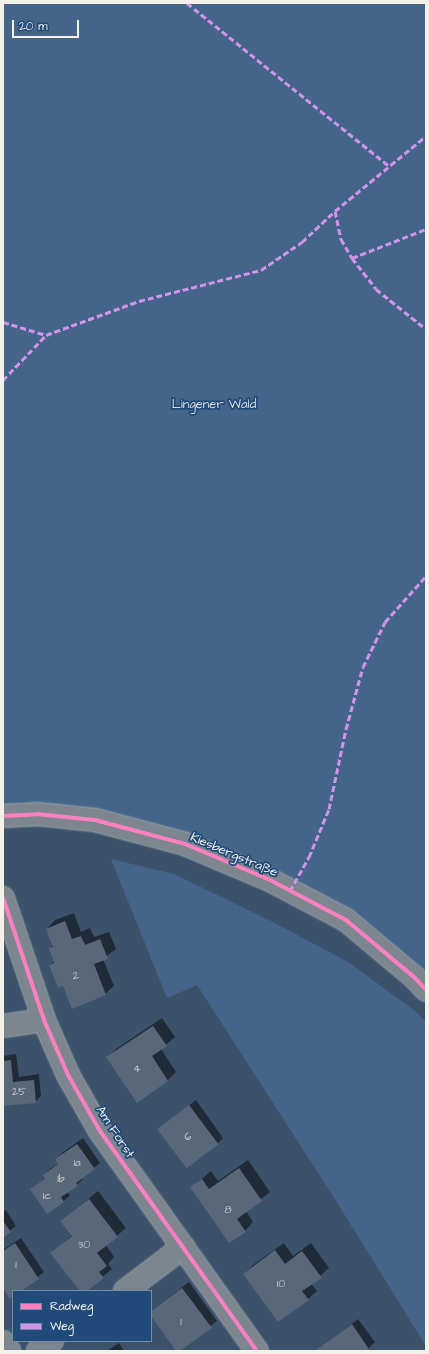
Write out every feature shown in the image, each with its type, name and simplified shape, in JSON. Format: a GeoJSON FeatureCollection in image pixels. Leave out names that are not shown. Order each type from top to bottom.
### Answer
{"type":"FeatureCollection","features":[{"type":"Feature","properties":{"kind":"street","name":"Kiesbergstraße"},"geometry":{"type":"LineString","coordinates":[[3,816],[37,814],[95,820],[185,844],[268,878],[346,920],[415,978],[426,990]]}},
{"type":"Feature","properties":{"kind":"street","name":"Am Forst"},"geometry":{"type":"LineString","coordinates":[[3,898],[44,1020],[68,1075],[100,1131],[257,1351]]}},
{"type":"Feature","properties":{"kind":"street"},"geometry":{"type":"LineString","coordinates":[[3,1026],[44,1020]]}},
{"type":"Feature","properties":{"kind":"street"},"geometry":{"type":"LineString","coordinates":[[126,1290],[183,1247]]}},
{"type":"Feature","properties":{"kind":"street"},"geometry":{"type":"LineString","coordinates":[[3,1342],[9,1351]]}},
{"type":"Feature","properties":{"kind":"street"},"geometry":{"type":"LineString","coordinates":[[38,1351],[51,1342]]}},
{"type":"Feature","properties":{"kind":"green space","name":"Lingener Wald"},"geometry":{"type":"Polygon","coordinates":[[[3,3],[426,3],[426,976],[287,887],[39,805],[3,804],[3,3]]]}},
{"type":"Feature","properties":{"kind":"green space"},"geometry":{"type":"Polygon","coordinates":[[[111,859],[174,874],[271,921],[348,962],[414,1010],[426,1022],[426,1346],[333,1196],[197,985],[167,998],[111,859]]]}},
{"type":"Feature","properties":{"kind":"building"},"geometry":{"type":"Polygon","coordinates":[[[65,921],[72,939],[81,936],[85,945],[100,939],[108,959],[94,964],[106,995],[72,1009],[63,986],[58,988],[49,965],[54,963],[49,948],[53,947],[46,929],[65,921]]]}},
{"type":"Feature","properties":{"kind":"building"},"geometry":{"type":"Polygon","coordinates":[[[153,1026],[167,1046],[152,1056],[168,1081],[137,1103],[106,1057],[153,1026]]]}},
{"type":"Feature","properties":{"kind":"building"},"geometry":{"type":"Polygon","coordinates":[[[11,1060],[13,1082],[34,1080],[36,1103],[3,1106],[3,1061],[11,1060]]]}},
{"type":"Feature","properties":{"kind":"building"},"geometry":{"type":"Polygon","coordinates":[[[189,1105],[218,1144],[187,1168],[157,1129],[189,1105]]]}},
{"type":"Feature","properties":{"kind":"building"},"geometry":{"type":"Polygon","coordinates":[[[77,1144],[95,1169],[76,1183],[78,1186],[61,1197],[64,1202],[47,1214],[30,1189],[45,1179],[43,1175],[58,1164],[55,1159],[77,1144]]]}},
{"type":"Feature","properties":{"kind":"building"},"geometry":{"type":"Polygon","coordinates":[[[239,1168],[262,1201],[237,1219],[246,1232],[229,1243],[190,1187],[202,1179],[209,1189],[239,1168]]]}},
{"type":"Feature","properties":{"kind":"building"},"geometry":{"type":"Polygon","coordinates":[[[89,1199],[118,1237],[97,1253],[107,1266],[99,1272],[104,1278],[88,1290],[79,1290],[50,1253],[72,1236],[60,1221],[89,1199]]]}},
{"type":"Feature","properties":{"kind":"building"},"geometry":{"type":"Polygon","coordinates":[[[3,1221],[11,1232],[3,1238],[3,1221]]]}},
{"type":"Feature","properties":{"kind":"building"},"geometry":{"type":"Polygon","coordinates":[[[15,1243],[39,1279],[22,1290],[12,1290],[12,1297],[10,1299],[3,1289],[3,1251],[15,1243]]]}},
{"type":"Feature","properties":{"kind":"building"},"geometry":{"type":"Polygon","coordinates":[[[275,1250],[285,1264],[302,1251],[322,1278],[302,1291],[309,1300],[278,1322],[243,1274],[275,1250]]]}},
{"type":"Feature","properties":{"kind":"building"},"geometry":{"type":"Polygon","coordinates":[[[182,1288],[212,1328],[180,1351],[176,1351],[152,1317],[152,1310],[182,1288]]]}},
{"type":"Feature","properties":{"kind":"building"},"geometry":{"type":"Polygon","coordinates":[[[352,1324],[369,1349],[366,1351],[315,1351],[352,1324]]]}},
{"type":"Feature","properties":{"kind":"marked path"},"geometry":{"type":"LineString","coordinates":[[187,3],[389,166]]}},
{"type":"Feature","properties":{"kind":"marked path"},"geometry":{"type":"LineString","coordinates":[[3,380],[46,335],[139,301],[261,270],[302,242],[335,211],[426,136]]}},
{"type":"Feature","properties":{"kind":"marked path"},"geometry":{"type":"LineString","coordinates":[[335,211],[341,239],[352,258],[376,289],[426,329]]}},
{"type":"Feature","properties":{"kind":"marked path"},"geometry":{"type":"LineString","coordinates":[[352,258],[426,229]]}},
{"type":"Feature","properties":{"kind":"marked path"},"geometry":{"type":"LineString","coordinates":[[3,322],[46,335]]}},
{"type":"Feature","properties":{"kind":"marked path"},"geometry":{"type":"LineString","coordinates":[[290,891],[309,857],[329,809],[346,729],[363,667],[385,622],[426,576]]}},
{"type":"Feature","properties":{"kind":"cycle path"},"geometry":{"type":"LineString","coordinates":[[3,816],[37,814],[95,820],[185,844],[268,879],[346,920],[415,978],[426,990]]}},
{"type":"Feature","properties":{"kind":"cycle path"},"geometry":{"type":"LineString","coordinates":[[3,898],[44,1020],[68,1075],[100,1131],[257,1351]]}}]}
